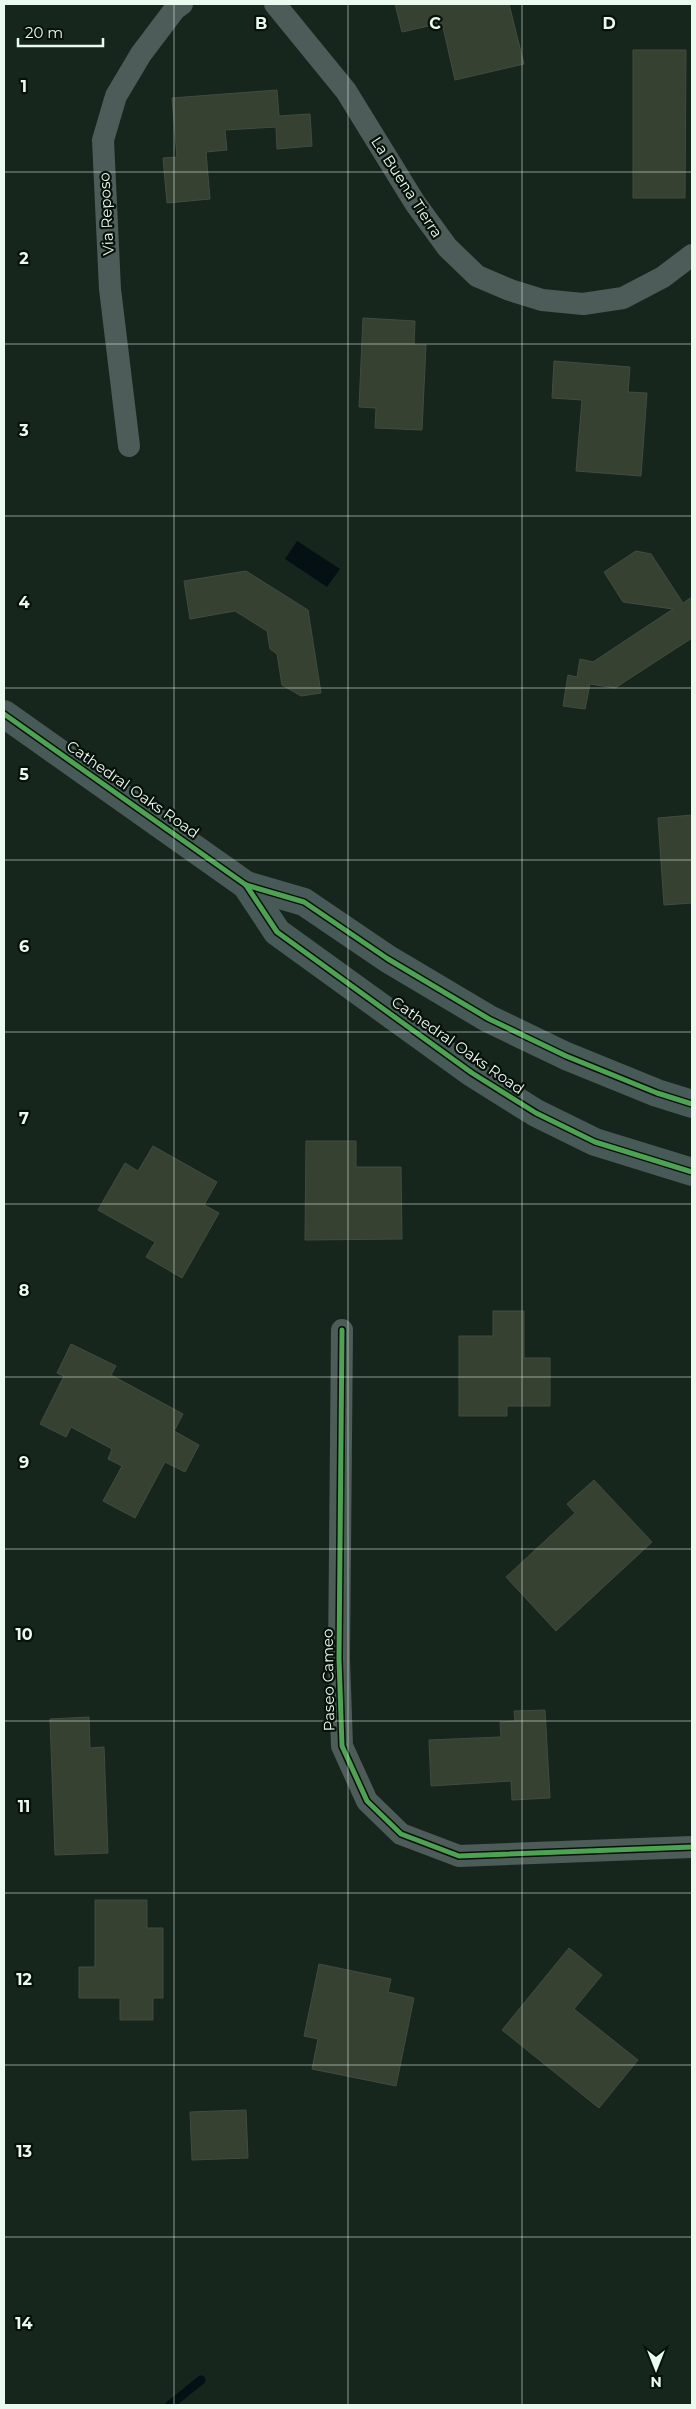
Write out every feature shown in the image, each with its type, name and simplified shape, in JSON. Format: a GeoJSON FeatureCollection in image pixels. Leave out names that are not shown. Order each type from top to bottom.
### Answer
{"type":"FeatureCollection","features":[{"type":"Feature","properties":{"kind":"main road","name":"Cathedral Oaks Road"},"geometry":{"type":"LineString","coordinates":[[4,714],[246,885],[304,902],[388,959],[489,1019],[566,1056],[657,1093],[692,1104]]}},
{"type":"Feature","properties":{"kind":"main road","name":"Cathedral Oaks Road"},"geometry":{"type":"LineString","coordinates":[[246,885],[277,932],[472,1073],[536,1113],[595,1142],[692,1172]]}},
{"type":"Feature","properties":{"kind":"street","name":"Via Reposo"},"geometry":{"type":"LineString","coordinates":[[129,446],[110,289],[103,140],[116,96],[121,87],[141,54],[175,9],[182,4]]}},
{"type":"Feature","properties":{"kind":"street","name":"La Buena Tierra"},"geometry":{"type":"LineString","coordinates":[[275,4],[346,91],[415,203],[447,247],[477,276],[510,290],[542,300],[583,304],[623,298],[663,276],[692,255]]}},
{"type":"Feature","properties":{"kind":"street","name":"Paseo Cameo"},"geometry":{"type":"LineString","coordinates":[[342,1330],[339,1659],[342,1746],[367,1801],[401,1834],[459,1856],[692,1847]]}},
{"type":"Feature","properties":{"kind":"shaded area"},"geometry":{"type":"Polygon","coordinates":[[[297,541],[340,569],[327,587],[285,559],[297,541]]]}},
{"type":"Feature","properties":{"kind":"building"},"geometry":{"type":"Polygon","coordinates":[[[395,4],[509,4],[524,64],[455,80],[442,23],[402,32],[395,4]]]}},
{"type":"Feature","properties":{"kind":"building"},"geometry":{"type":"Polygon","coordinates":[[[633,50],[686,50],[685,198],[633,198],[633,50]]]}},
{"type":"Feature","properties":{"kind":"building"},"geometry":{"type":"Polygon","coordinates":[[[277,90],[279,116],[310,114],[312,146],[277,149],[276,127],[225,130],[227,150],[206,152],[210,199],[167,203],[163,158],[177,157],[172,98],[277,90]]]}},
{"type":"Feature","properties":{"kind":"building"},"geometry":{"type":"Polygon","coordinates":[[[363,318],[415,321],[414,345],[426,345],[422,430],[375,428],[376,408],[359,407],[363,318]]]}},
{"type":"Feature","properties":{"kind":"building"},"geometry":{"type":"Polygon","coordinates":[[[554,361],[630,367],[628,392],[647,393],[641,476],[576,471],[582,400],[552,398],[554,361]]]}},
{"type":"Feature","properties":{"kind":"building"},"geometry":{"type":"Polygon","coordinates":[[[636,551],[651,554],[683,603],[692,597],[692,638],[615,688],[590,684],[585,709],[563,706],[568,675],[577,677],[580,659],[593,662],[673,609],[623,602],[604,572],[636,551]]]}},
{"type":"Feature","properties":{"kind":"building"},"geometry":{"type":"Polygon","coordinates":[[[246,571],[308,610],[321,693],[301,696],[282,685],[277,654],[270,649],[267,631],[235,611],[190,619],[184,581],[246,571]]]}},
{"type":"Feature","properties":{"kind":"building"},"geometry":{"type":"Polygon","coordinates":[[[692,815],[692,903],[664,905],[658,818],[692,815]]]}},
{"type":"Feature","properties":{"kind":"building"},"geometry":{"type":"Polygon","coordinates":[[[306,1141],[356,1141],[356,1167],[401,1167],[402,1239],[305,1240],[306,1141]]]}},
{"type":"Feature","properties":{"kind":"building"},"geometry":{"type":"Polygon","coordinates":[[[153,1146],[217,1182],[204,1205],[219,1213],[182,1278],[146,1257],[155,1242],[98,1210],[125,1163],[138,1171],[153,1146]]]}},
{"type":"Feature","properties":{"kind":"building"},"geometry":{"type":"Polygon","coordinates":[[[493,1311],[524,1311],[524,1358],[550,1358],[550,1406],[507,1406],[507,1416],[459,1416],[459,1336],[493,1336],[493,1311]]]}},
{"type":"Feature","properties":{"kind":"building"},"geometry":{"type":"Polygon","coordinates":[[[71,1344],[116,1366],[111,1375],[183,1414],[174,1431],[199,1445],[185,1472],[165,1462],[135,1518],[103,1501],[122,1466],[108,1459],[112,1449],[71,1427],[66,1437],[40,1424],[64,1376],[57,1373],[71,1344]]]}},
{"type":"Feature","properties":{"kind":"building"},"geometry":{"type":"Polygon","coordinates":[[[594,1480],[652,1542],[556,1631],[506,1577],[575,1513],[567,1504],[594,1480]]]}},
{"type":"Feature","properties":{"kind":"building"},"geometry":{"type":"Polygon","coordinates":[[[545,1710],[550,1798],[512,1800],[511,1781],[431,1786],[429,1740],[501,1737],[500,1722],[515,1721],[514,1711],[545,1710]]]}},
{"type":"Feature","properties":{"kind":"building"},"geometry":{"type":"Polygon","coordinates":[[[89,1717],[90,1748],[104,1747],[108,1853],[55,1855],[50,1719],[89,1717]]]}},
{"type":"Feature","properties":{"kind":"building"},"geometry":{"type":"Polygon","coordinates":[[[95,1900],[147,1900],[147,1928],[163,1928],[163,1998],[153,1998],[153,2020],[120,2020],[120,1998],[79,1998],[79,1967],[95,1967],[95,1900]]]}},
{"type":"Feature","properties":{"kind":"building"},"geometry":{"type":"Polygon","coordinates":[[[569,1948],[602,1975],[574,2009],[638,2060],[599,2108],[502,2030],[569,1948]]]}},
{"type":"Feature","properties":{"kind":"building"},"geometry":{"type":"Polygon","coordinates":[[[319,1964],[391,1979],[388,1992],[414,1998],[396,2086],[312,2069],[318,2039],[304,2036],[319,1964]]]}},
{"type":"Feature","properties":{"kind":"building"},"geometry":{"type":"Polygon","coordinates":[[[246,2110],[248,2158],[192,2160],[190,2112],[246,2110]]]}},
{"type":"Feature","properties":{"kind":"waterway"},"geometry":{"type":"LineString","coordinates":[[170,2405],[201,2380]]}},
{"type":"Feature","properties":{"kind":"cycle path"},"geometry":{"type":"LineString","coordinates":[[4,714],[246,885],[304,902],[388,959],[489,1019],[566,1056],[657,1093],[692,1104]]}},
{"type":"Feature","properties":{"kind":"cycle path"},"geometry":{"type":"LineString","coordinates":[[246,885],[277,932],[472,1073],[536,1113],[595,1142],[692,1172]]}},
{"type":"Feature","properties":{"kind":"cycle path"},"geometry":{"type":"LineString","coordinates":[[342,1330],[339,1659],[342,1746],[367,1801],[401,1834],[459,1856],[692,1847]]}}]}
